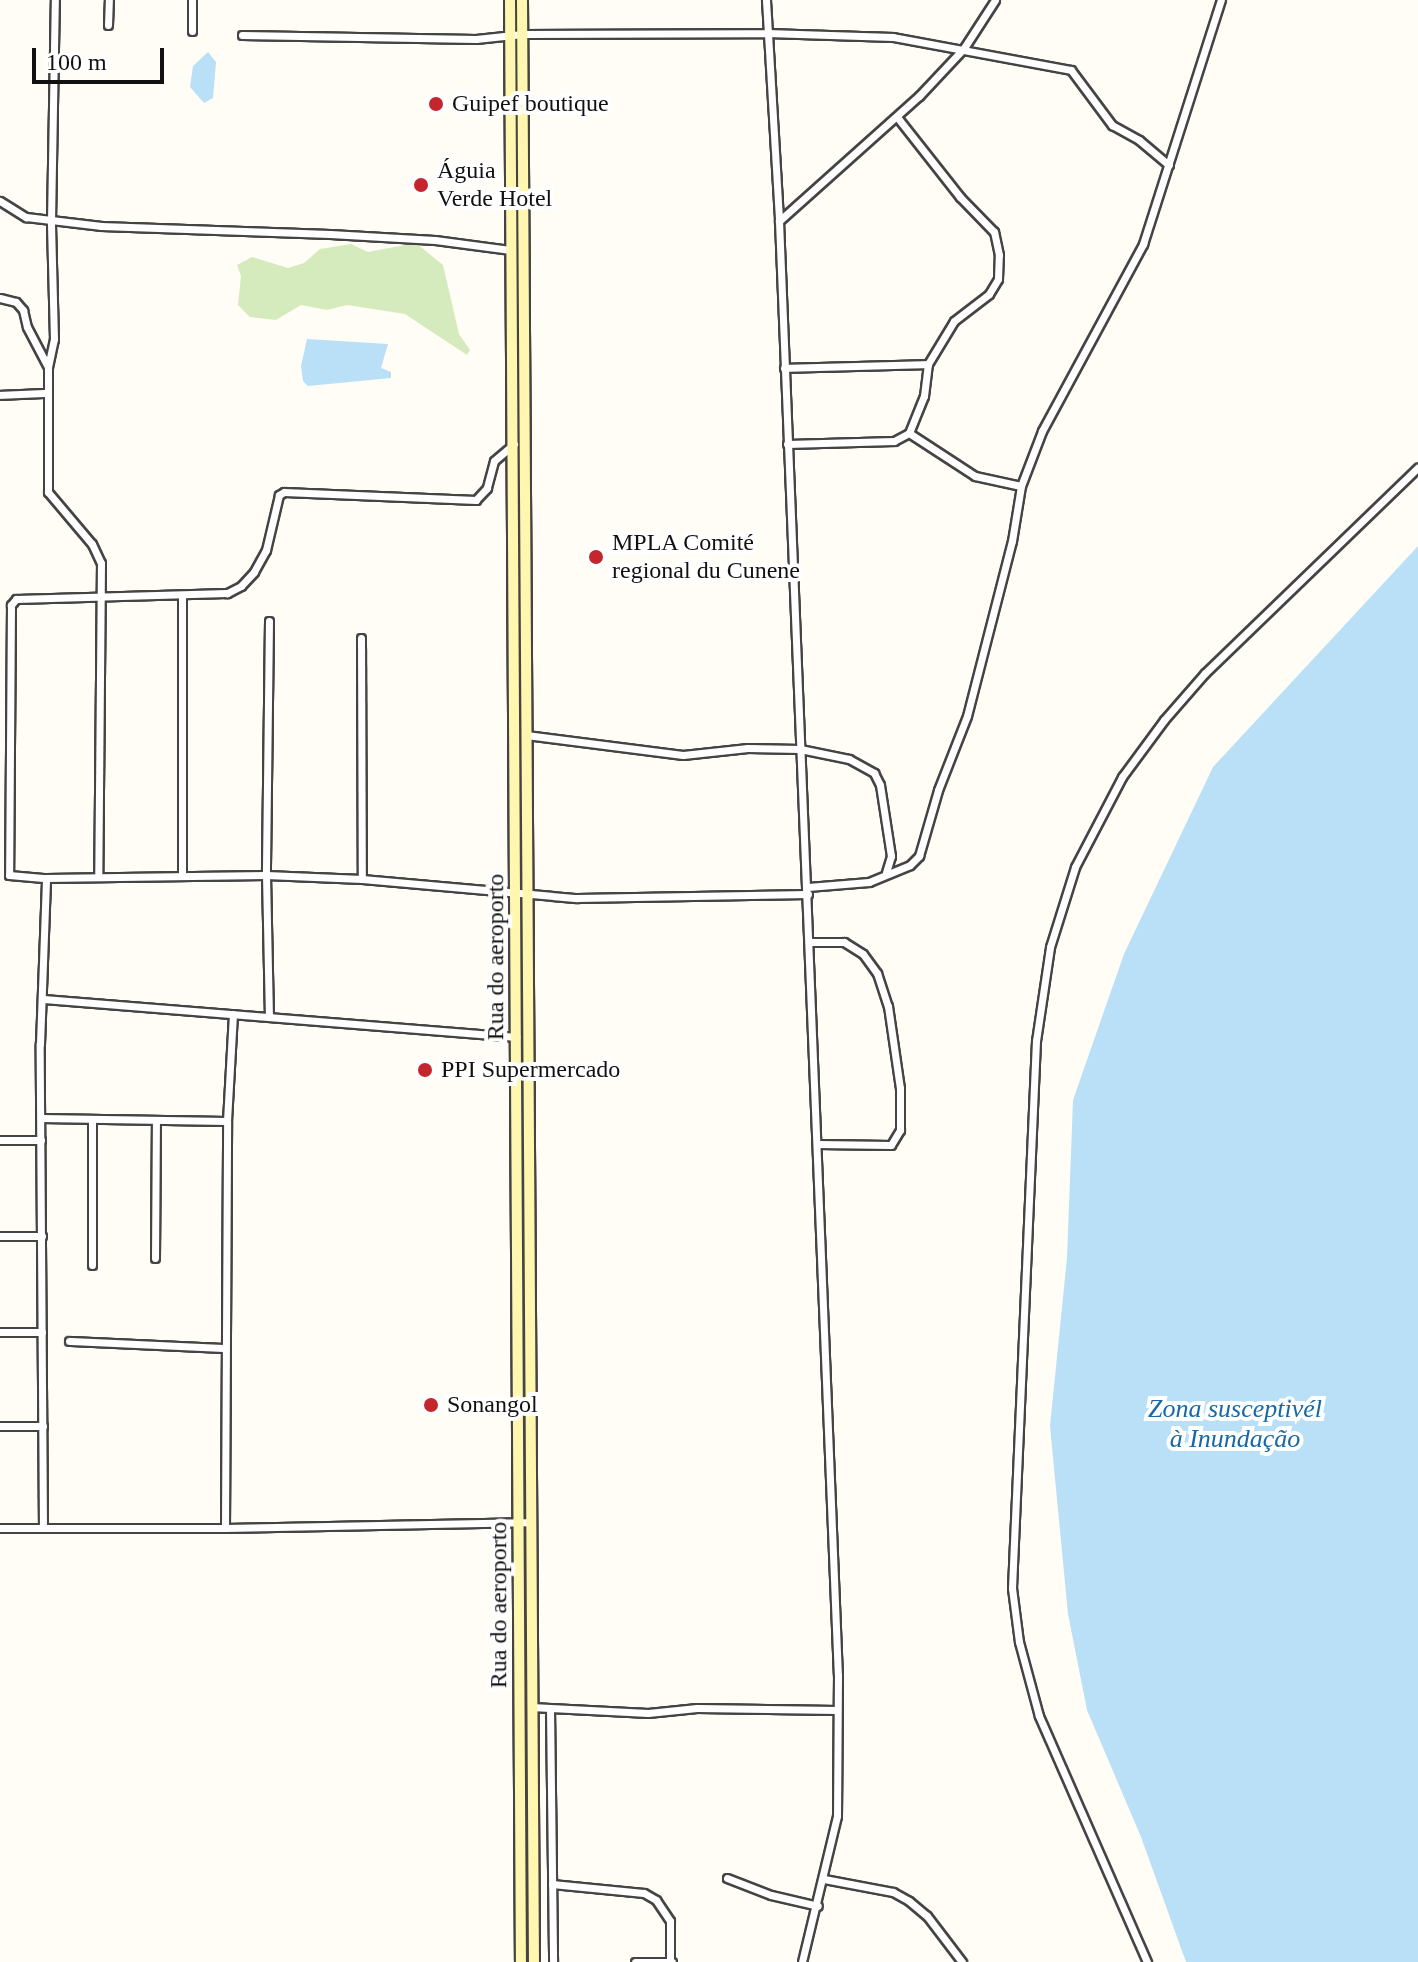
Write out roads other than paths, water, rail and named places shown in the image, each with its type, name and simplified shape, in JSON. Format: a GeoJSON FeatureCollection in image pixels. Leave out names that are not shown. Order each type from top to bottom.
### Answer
{"type":"FeatureCollection","features":[{"type":"Feature","properties":{"kind":"main road","name":"Rua do aeroporto"},"geometry":{"type":"LineString","coordinates":[[510,0],[512,444],[522,892],[524,1522],[521,1962]]}},
{"type":"Feature","properties":{"kind":"main road","name":"Rua do aeroporto"},"geometry":{"type":"LineString","coordinates":[[522,0],[526,735],[516,1037],[534,1962]]}},
{"type":"Feature","properties":{"kind":"street"},"geometry":{"type":"LineString","coordinates":[[55,0],[51,221],[54,339],[46,393],[48,492],[92,544],[101,563],[98,876]]}},
{"type":"Feature","properties":{"kind":"street"},"geometry":{"type":"LineString","coordinates":[[108,25],[109,0]]}},
{"type":"Feature","properties":{"kind":"street"},"geometry":{"type":"LineString","coordinates":[[192,0],[192,31]]}},
{"type":"Feature","properties":{"kind":"street"},"geometry":{"type":"LineString","coordinates":[[766,0],[779,221],[808,890],[840,1752],[837,1816],[818,1906],[802,1962]]}},
{"type":"Feature","properties":{"kind":"street"},"geometry":{"type":"LineString","coordinates":[[779,221],[897,117],[964,48],[995,0]]}},
{"type":"Feature","properties":{"kind":"street"},"geometry":{"type":"LineString","coordinates":[[524,443],[512,444],[494,461],[487,488],[476,500],[284,492],[279,495],[266,550],[254,572],[241,586],[217,595],[20,597],[11,605],[4,766],[9,875],[46,878],[266,875],[362,879],[589,898],[808,890],[869,882],[886,872],[910,865],[925,843],[938,790],[967,716],[1012,541],[1021,486],[1042,431],[1143,244],[1221,0]]}},
{"type":"Feature","properties":{"kind":"street"},"geometry":{"type":"LineString","coordinates":[[242,35],[476,39],[523,34],[767,33],[893,37],[1071,70],[1112,125],[1139,140],[1169,165]]}},
{"type":"Feature","properties":{"kind":"street"},"geometry":{"type":"LineString","coordinates":[[787,444],[894,441],[909,433],[924,396],[928,364],[954,321],[995,286],[997,239],[897,117]]}},
{"type":"Feature","properties":{"kind":"street"},"geometry":{"type":"LineString","coordinates":[[0,201],[26,217],[51,221],[435,240],[511,250]]}},
{"type":"Feature","properties":{"kind":"street"},"geometry":{"type":"LineString","coordinates":[[0,298],[16,302],[23,310],[27,327],[48,367]]}},
{"type":"Feature","properties":{"kind":"street"},"geometry":{"type":"LineString","coordinates":[[784,368],[928,364]]}},
{"type":"Feature","properties":{"kind":"street"},"geometry":{"type":"LineString","coordinates":[[0,395],[46,393]]}},
{"type":"Feature","properties":{"kind":"street"},"geometry":{"type":"LineString","coordinates":[[909,433],[975,476],[1021,486]]}},
{"type":"Feature","properties":{"kind":"street"},"geometry":{"type":"LineString","coordinates":[[1147,1962],[1039,1716],[1019,1642],[1012,1588],[1036,1041],[1050,947],[1075,867],[1122,777],[1164,720],[1205,673],[1418,467]]}},
{"type":"Feature","properties":{"kind":"street"},"geometry":{"type":"LineString","coordinates":[[182,595],[182,874]]}},
{"type":"Feature","properties":{"kind":"street"},"geometry":{"type":"LineString","coordinates":[[269,621],[266,875],[269,1017]]}},
{"type":"Feature","properties":{"kind":"street"},"geometry":{"type":"LineString","coordinates":[[361,638],[362,879]]}},
{"type":"Feature","properties":{"kind":"street"},"geometry":{"type":"LineString","coordinates":[[526,735],[683,755],[748,748],[800,749],[849,759],[874,773],[889,822],[891,856],[886,872]]}},
{"type":"Feature","properties":{"kind":"street"},"geometry":{"type":"LineString","coordinates":[[43,1528],[41,1118],[46,878]]}},
{"type":"Feature","properties":{"kind":"street"},"geometry":{"type":"LineString","coordinates":[[809,942],[844,942],[863,954],[877,973],[888,1006],[900,1088],[900,1130],[891,1145],[818,1144]]}},
{"type":"Feature","properties":{"kind":"street"},"geometry":{"type":"LineString","coordinates":[[44,999],[516,1037]]}},
{"type":"Feature","properties":{"kind":"street"},"geometry":{"type":"LineString","coordinates":[[225,1528],[227,1121],[233,1014]]}},
{"type":"Feature","properties":{"kind":"street"},"geometry":{"type":"LineString","coordinates":[[41,1118],[227,1121]]}},
{"type":"Feature","properties":{"kind":"street"},"geometry":{"type":"LineString","coordinates":[[92,1119],[92,1265]]}},
{"type":"Feature","properties":{"kind":"street"},"geometry":{"type":"LineString","coordinates":[[155,1258],[156,1121]]}},
{"type":"Feature","properties":{"kind":"street"},"geometry":{"type":"LineString","coordinates":[[0,1140],[41,1140]]}},
{"type":"Feature","properties":{"kind":"street"},"geometry":{"type":"LineString","coordinates":[[0,1236],[42,1236]]}},
{"type":"Feature","properties":{"kind":"street"},"geometry":{"type":"LineString","coordinates":[[0,1332],[42,1332]]}},
{"type":"Feature","properties":{"kind":"street"},"geometry":{"type":"LineString","coordinates":[[69,1341],[225,1348]]}},
{"type":"Feature","properties":{"kind":"street"},"geometry":{"type":"LineString","coordinates":[[0,1426],[43,1426]]}},
{"type":"Feature","properties":{"kind":"street"},"geometry":{"type":"LineString","coordinates":[[0,1528],[225,1528],[524,1522]]}},
{"type":"Feature","properties":{"kind":"street"},"geometry":{"type":"LineString","coordinates":[[531,1707],[648,1713],[697,1708],[837,1710]]}},
{"type":"Feature","properties":{"kind":"street"},"geometry":{"type":"LineString","coordinates":[[550,1708],[553,1962]]}},
{"type":"Feature","properties":{"kind":"street"},"geometry":{"type":"LineString","coordinates":[[727,1878],[771,1895],[818,1906]]}},
{"type":"Feature","properties":{"kind":"street"},"geometry":{"type":"LineString","coordinates":[[824,1879],[893,1892],[909,1901],[927,1916],[962,1962]]}},
{"type":"Feature","properties":{"kind":"street"},"geometry":{"type":"LineString","coordinates":[[552,1884],[644,1893],[656,1900],[670,1921],[671,1962],[635,1962]]}},
{"type":"Feature","properties":{"kind":"water"},"geometry":{"type":"Polygon","coordinates":[[[208,52],[216,62],[213,98],[204,103],[190,87],[193,66],[208,52]]]}},
{"type":"Feature","properties":{"kind":"water"},"geometry":{"type":"Polygon","coordinates":[[[307,339],[388,344],[381,368],[391,372],[391,378],[308,386],[303,381],[301,366],[307,339]]]}},
{"type":"Feature","properties":{"kind":"water","name":"Zona susceptivél à Inundação"},"geometry":{"type":"Polygon","coordinates":[[[1418,546],[1418,1962],[1186,1962],[1141,1837],[1087,1710],[1068,1614],[1050,1426],[1067,1258],[1073,1100],[1124,954],[1213,767],[1418,546]]]}},
{"type":"Feature","properties":{"kind":"place","name":"Guipef boutique"},"geometry":{"type":"Point","coordinates":[436,104]}},
{"type":"Feature","properties":{"kind":"place","name":"Águia Verde Hotel"},"geometry":{"type":"Point","coordinates":[421,185]}},
{"type":"Feature","properties":{"kind":"place","name":"MPLA Comité regional du Cunene"},"geometry":{"type":"Point","coordinates":[596,557]}},
{"type":"Feature","properties":{"kind":"place","name":"PPI Supermercado"},"geometry":{"type":"Point","coordinates":[425,1070]}},
{"type":"Feature","properties":{"kind":"place","name":"Sonangol"},"geometry":{"type":"Point","coordinates":[431,1405]}}]}
